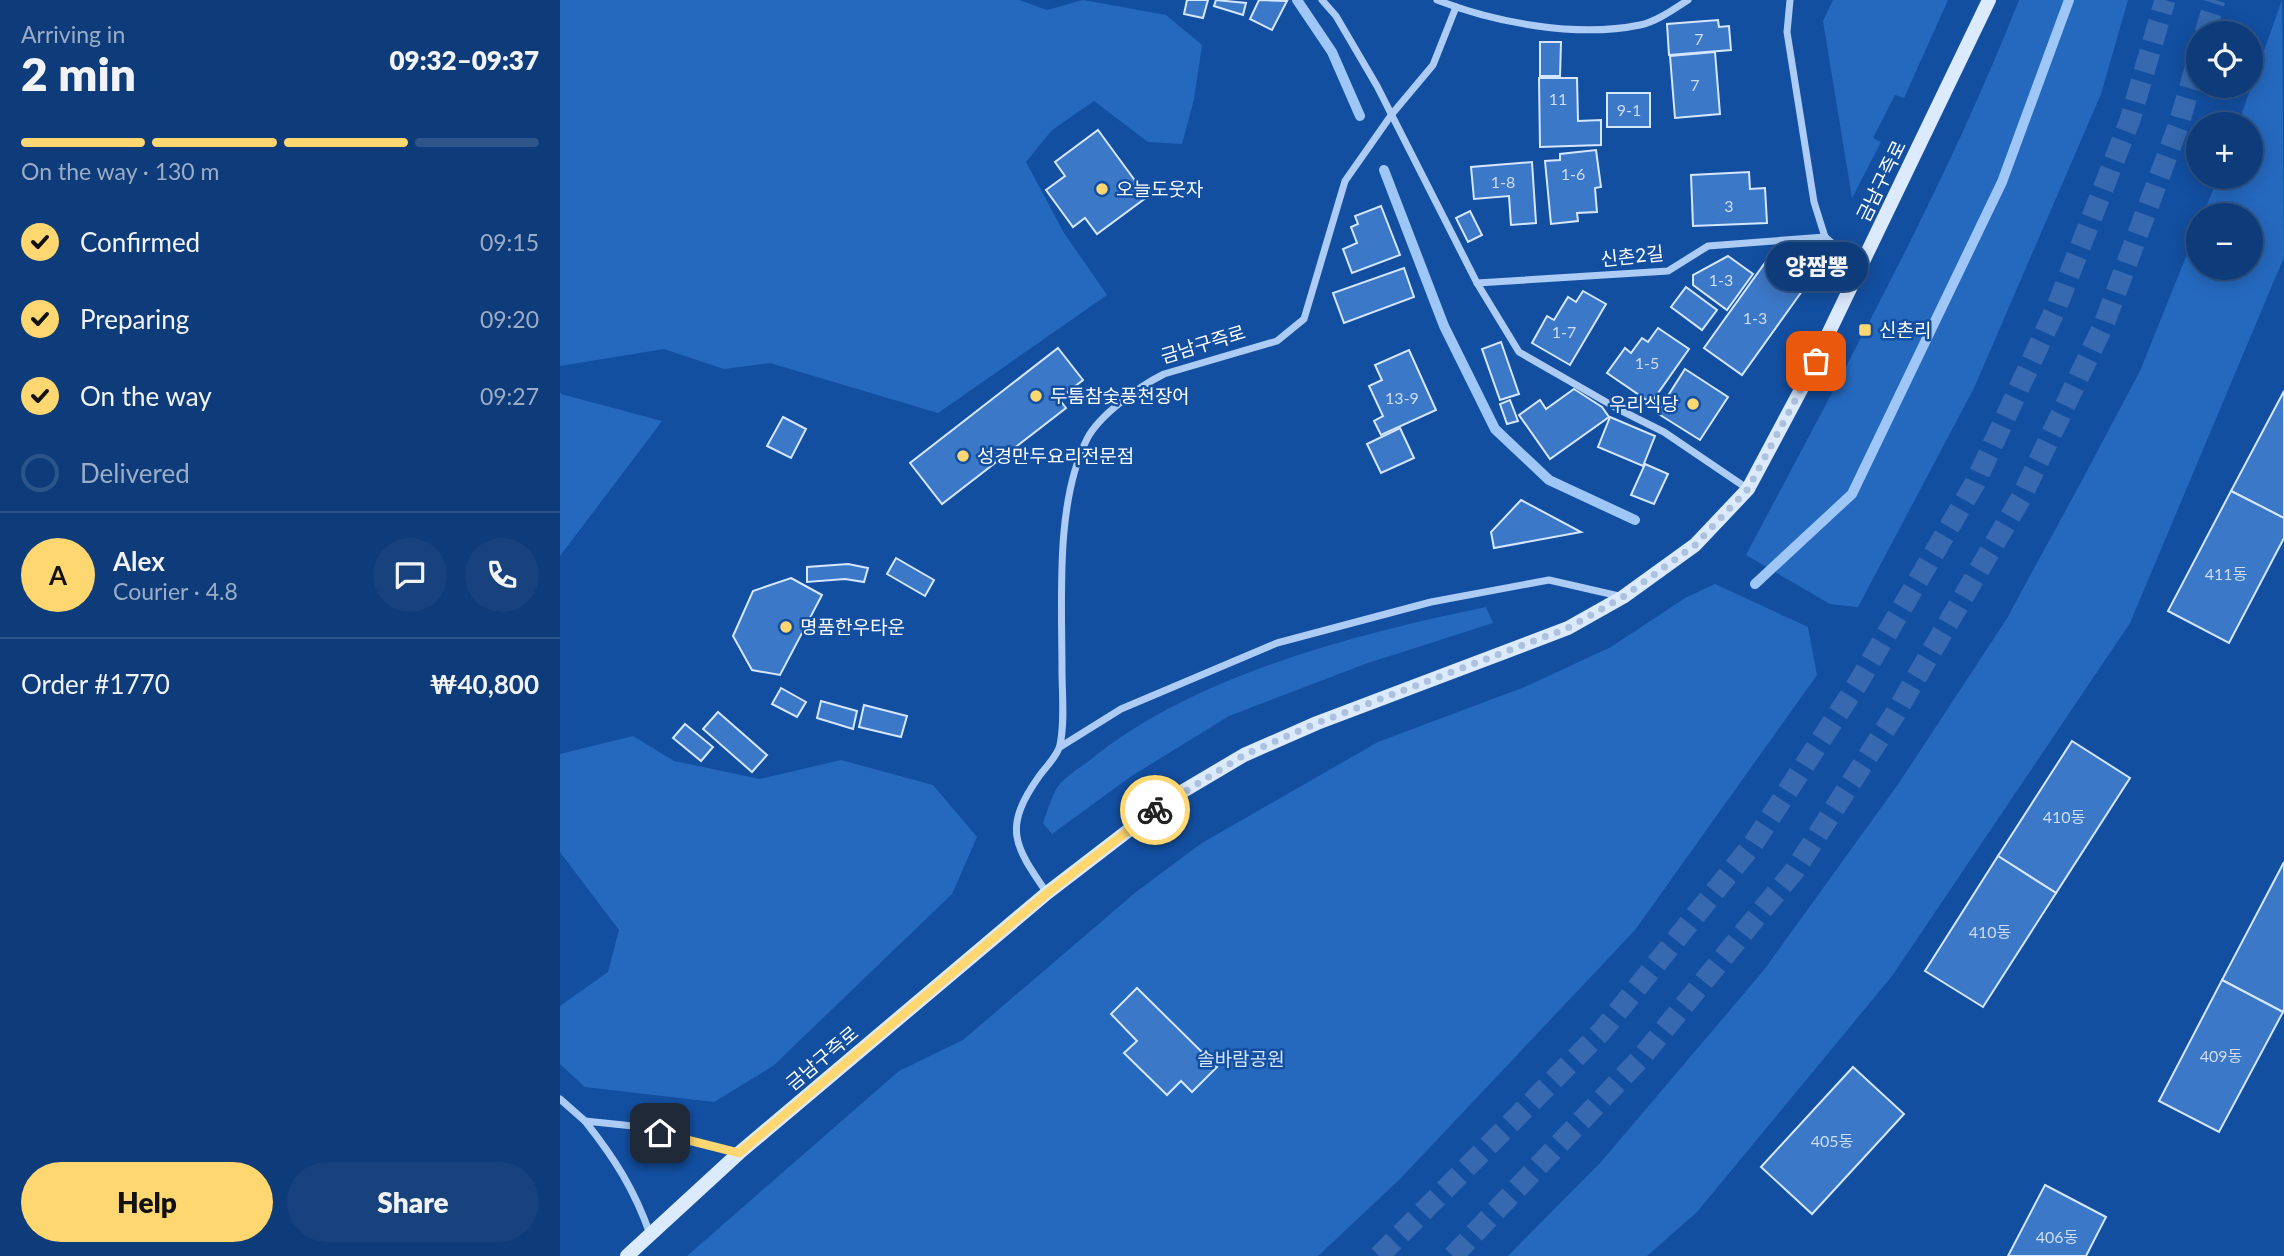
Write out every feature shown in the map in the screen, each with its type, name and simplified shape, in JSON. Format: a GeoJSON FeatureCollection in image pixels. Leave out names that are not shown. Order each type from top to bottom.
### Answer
{"type":"FeatureCollection","features":[{"type":"Feature","properties":{"kind":"main road","name":"금남구즉로"},"geometry":{"type":"LineString","coordinates":[[627,1256],[739,1153],[1046,894],[1168,800],[1244,755],[1317,723],[1568,628],[1623,597],[1695,545],[1748,489],[1861,268],[1989,0]]}},
{"type":"Feature","properties":{"kind":"street"},"geometry":{"type":"LineString","coordinates":[[1322,0],[1336,16],[1392,114],[1477,283],[1519,352],[1664,432],[1748,489]]}},
{"type":"Feature","properties":{"kind":"street"},"geometry":{"type":"LineString","coordinates":[[1437,0],[1488,18],[1541,26],[1597,29],[1642,25],[1688,0]]}},
{"type":"Feature","properties":{"kind":"street"},"geometry":{"type":"LineString","coordinates":[[1790,0],[1787,32],[1814,202],[1825,237],[1861,268]]}},
{"type":"Feature","properties":{"kind":"street","name":"금남구즉로"},"geometry":{"type":"LineString","coordinates":[[1060,747],[1062,602],[1067,514],[1074,480],[1088,437],[1111,412],[1147,383],[1164,374],[1277,341],[1304,319],[1345,181],[1392,114],[1433,65],[1456,7]]}},
{"type":"Feature","properties":{"kind":"street","name":"신촌2길"},"geometry":{"type":"LineString","coordinates":[[1477,283],[1668,271],[1708,246],[1825,237]]}},
{"type":"Feature","properties":{"kind":"street"},"geometry":{"type":"LineString","coordinates":[[1046,894],[1020,853],[1014,833],[1025,796],[1060,747],[1121,709],[1277,643],[1419,606],[1549,580],[1623,597]]}},
{"type":"Feature","properties":{"kind":"street"},"geometry":{"type":"LineString","coordinates":[[560,1099],[585,1121],[619,1164],[637,1198],[651,1235]]}},
{"type":"Feature","properties":{"kind":"street"},"geometry":{"type":"LineString","coordinates":[[585,1121],[633,1126],[739,1153]]}},
{"type":"Feature","properties":{"kind":"green space"},"geometry":{"type":"Polygon","coordinates":[[[560,0],[1019,0],[1047,10],[1083,0],[1166,15],[1202,45],[1194,99],[1182,144],[1148,142],[1094,101],[1052,130],[1026,162],[1064,233],[1107,295],[938,413],[770,363],[724,369],[664,349],[560,366],[560,0]]]}},
{"type":"Feature","properties":{"kind":"green space"},"geometry":{"type":"Polygon","coordinates":[[[1833,0],[1948,0],[1904,98],[1895,95],[1873,138],[1881,142],[1852,198],[1823,21],[1833,0]]]}},
{"type":"Feature","properties":{"kind":"green space"},"geometry":{"type":"Polygon","coordinates":[[[2019,0],[2128,0],[2101,94],[1974,388],[1858,607],[1830,604],[1746,555],[1925,212],[1990,71],[2019,0]]]}},
{"type":"Feature","properties":{"kind":"green space"},"geometry":{"type":"Polygon","coordinates":[[[2282,0],[2284,257],[2130,623],[1892,976],[1697,1212],[1647,1256],[1508,1256],[1601,1162],[1764,970],[1899,783],[2006,620],[2140,371],[2186,257],[2186,280],[2263,280],[2263,203],[2208,203],[2213,189],[2263,189],[2263,112],[2242,112],[2247,98],[2263,98],[2263,54],[2282,0]]]}},
{"type":"Feature","properties":{"kind":"green space"},"geometry":{"type":"Polygon","coordinates":[[[560,391],[561,394],[662,421],[560,556],[560,391]]]}},
{"type":"Feature","properties":{"kind":"green space","name":"솔바람공원"},"geometry":{"type":"Polygon","coordinates":[[[1715,584],[1808,627],[1817,675],[1635,930],[1400,1179],[1318,1256],[687,1256],[899,1071],[963,1040],[1136,892],[1202,843],[1378,742],[1527,686],[1611,647],[1685,598],[1715,584]]]}},
{"type":"Feature","properties":{"kind":"green space"},"geometry":{"type":"Polygon","coordinates":[[[1486,607],[1493,623],[1365,664],[1229,716],[1130,777],[1052,834],[1043,823],[1055,792],[1064,780],[1132,730],[1177,704],[1227,681],[1331,645],[1486,607]]]}},
{"type":"Feature","properties":{"kind":"green space"},"geometry":{"type":"Polygon","coordinates":[[[633,736],[674,761],[760,779],[841,760],[933,785],[977,837],[952,894],[773,1066],[714,1102],[585,1087],[560,1064],[560,1006],[608,972],[619,930],[560,852],[560,754],[633,736]]]}},
{"type":"Feature","properties":{"kind":"building"},"geometry":{"type":"Polygon","coordinates":[[[1187,0],[1208,0],[1203,18],[1184,14],[1187,0]]]}},
{"type":"Feature","properties":{"kind":"building"},"geometry":{"type":"Polygon","coordinates":[[[1216,0],[1246,3],[1243,15],[1214,6],[1216,0]]]}},
{"type":"Feature","properties":{"kind":"building"},"geometry":{"type":"Polygon","coordinates":[[[1259,0],[1287,1],[1272,30],[1250,19],[1259,0]]]}},
{"type":"Feature","properties":{"kind":"building"},"geometry":{"type":"Polygon","coordinates":[[[1718,20],[1719,27],[1729,26],[1731,50],[1669,55],[1667,24],[1718,20]]]}},
{"type":"Feature","properties":{"kind":"building"},"geometry":{"type":"Polygon","coordinates":[[[1540,42],[1561,42],[1560,76],[1540,76],[1540,42]]]}},
{"type":"Feature","properties":{"kind":"building"},"geometry":{"type":"Polygon","coordinates":[[[1715,52],[1720,114],[1675,118],[1670,56],[1715,52]]]}},
{"type":"Feature","properties":{"kind":"building"},"geometry":{"type":"Polygon","coordinates":[[[1539,78],[1577,78],[1578,121],[1601,120],[1601,145],[1540,147],[1539,78]]]}},
{"type":"Feature","properties":{"kind":"building"},"geometry":{"type":"Polygon","coordinates":[[[1607,93],[1650,93],[1650,127],[1607,127],[1607,93]]]}},
{"type":"Feature","properties":{"kind":"building"},"geometry":{"type":"Polygon","coordinates":[[[1098,130],[1147,197],[1097,234],[1085,218],[1073,227],[1046,190],[1065,176],[1055,162],[1098,130]]]}},
{"type":"Feature","properties":{"kind":"building"},"geometry":{"type":"Polygon","coordinates":[[[1596,150],[1601,187],[1595,188],[1597,212],[1577,213],[1578,221],[1551,224],[1545,161],[1560,160],[1560,154],[1596,150]]]}},
{"type":"Feature","properties":{"kind":"building"},"geometry":{"type":"Polygon","coordinates":[[[1532,162],[1536,223],[1511,225],[1509,196],[1474,199],[1471,167],[1532,162]]]}},
{"type":"Feature","properties":{"kind":"building"},"geometry":{"type":"Polygon","coordinates":[[[1749,172],[1750,189],[1765,188],[1767,223],[1693,226],[1691,175],[1749,172]]]}},
{"type":"Feature","properties":{"kind":"building"},"geometry":{"type":"Polygon","coordinates":[[[1381,206],[1400,255],[1352,273],[1343,249],[1357,243],[1351,227],[1358,224],[1355,216],[1381,206]]]}},
{"type":"Feature","properties":{"kind":"building"},"geometry":{"type":"Polygon","coordinates":[[[1470,211],[1482,235],[1468,242],[1456,218],[1470,211]]]}},
{"type":"Feature","properties":{"kind":"building"},"geometry":{"type":"Polygon","coordinates":[[[1728,256],[1753,274],[1727,310],[1693,285],[1693,275],[1728,256]]]}},
{"type":"Feature","properties":{"kind":"building"},"geometry":{"type":"Polygon","coordinates":[[[1767,260],[1805,287],[1742,375],[1704,348],[1767,260]]]}},
{"type":"Feature","properties":{"kind":"building"},"geometry":{"type":"Polygon","coordinates":[[[1404,268],[1414,297],[1344,323],[1333,293],[1404,268]]]}},
{"type":"Feature","properties":{"kind":"building"},"geometry":{"type":"Polygon","coordinates":[[[1686,287],[1717,310],[1702,330],[1671,307],[1686,287]]]}},
{"type":"Feature","properties":{"kind":"building"},"geometry":{"type":"Polygon","coordinates":[[[1583,291],[1606,304],[1570,365],[1532,343],[1547,316],[1554,320],[1568,297],[1576,302],[1583,291]]]}},
{"type":"Feature","properties":{"kind":"building"},"geometry":{"type":"Polygon","coordinates":[[[1658,328],[1689,349],[1651,403],[1607,373],[1625,348],[1631,353],[1642,338],[1648,342],[1658,328]]]}},
{"type":"Feature","properties":{"kind":"building"},"geometry":{"type":"Polygon","coordinates":[[[1501,342],[1519,394],[1500,400],[1482,349],[1501,342]]]}},
{"type":"Feature","properties":{"kind":"building"},"geometry":{"type":"Polygon","coordinates":[[[1058,348],[1083,380],[1059,399],[1066,408],[942,504],[910,463],[1058,348]]]}},
{"type":"Feature","properties":{"kind":"building"},"geometry":{"type":"Polygon","coordinates":[[[1409,350],[1436,410],[1381,435],[1374,421],[1383,416],[1369,386],[1382,380],[1375,365],[1409,350]]]}},
{"type":"Feature","properties":{"kind":"building"},"geometry":{"type":"Polygon","coordinates":[[[1685,369],[1728,397],[1700,440],[1657,413],[1685,369]]]}},
{"type":"Feature","properties":{"kind":"building"},"geometry":{"type":"Polygon","coordinates":[[[1574,389],[1602,407],[1609,417],[1550,459],[1519,415],[1540,400],[1546,409],[1574,389]]]}},
{"type":"Feature","properties":{"kind":"building"},"geometry":{"type":"Polygon","coordinates":[[[2284,391],[2284,518],[2231,491],[2284,391]]]}},
{"type":"Feature","properties":{"kind":"building"},"geometry":{"type":"Polygon","coordinates":[[[1510,400],[1518,421],[1507,424],[1500,404],[1510,400]]]}},
{"type":"Feature","properties":{"kind":"building"},"geometry":{"type":"Polygon","coordinates":[[[783,417],[806,429],[791,458],[767,446],[783,417]]]}},
{"type":"Feature","properties":{"kind":"building"},"geometry":{"type":"Polygon","coordinates":[[[1610,417],[1655,436],[1643,466],[1598,447],[1610,417]]]}},
{"type":"Feature","properties":{"kind":"building"},"geometry":{"type":"Polygon","coordinates":[[[1400,428],[1414,458],[1381,473],[1367,444],[1400,428]]]}},
{"type":"Feature","properties":{"kind":"building"},"geometry":{"type":"Polygon","coordinates":[[[1645,464],[1668,474],[1654,504],[1631,495],[1645,464]]]}},
{"type":"Feature","properties":{"kind":"building"},"geometry":{"type":"Polygon","coordinates":[[[2231,491],[2284,518],[2284,538],[2229,643],[2168,611],[2231,491]]]}},
{"type":"Feature","properties":{"kind":"building"},"geometry":{"type":"Polygon","coordinates":[[[1521,500],[1581,532],[1494,548],[1491,532],[1521,500]]]}},
{"type":"Feature","properties":{"kind":"building"},"geometry":{"type":"Polygon","coordinates":[[[896,558],[934,580],[925,596],[887,574],[896,558]]]}},
{"type":"Feature","properties":{"kind":"building"},"geometry":{"type":"Polygon","coordinates":[[[848,564],[868,568],[864,582],[845,579],[807,582],[807,567],[848,564]]]}},
{"type":"Feature","properties":{"kind":"building"},"geometry":{"type":"Polygon","coordinates":[[[791,578],[822,595],[780,675],[752,670],[733,636],[753,591],[791,578]]]}},
{"type":"Feature","properties":{"kind":"building"},"geometry":{"type":"Polygon","coordinates":[[[781,688],[806,702],[797,717],[772,704],[781,688]]]}},
{"type":"Feature","properties":{"kind":"building"},"geometry":{"type":"Polygon","coordinates":[[[821,701],[857,711],[853,729],[817,718],[821,701]]]}},
{"type":"Feature","properties":{"kind":"building"},"geometry":{"type":"Polygon","coordinates":[[[864,705],[907,716],[901,737],[859,727],[864,705]]]}},
{"type":"Feature","properties":{"kind":"building"},"geometry":{"type":"Polygon","coordinates":[[[718,712],[767,755],[752,772],[703,729],[718,712]]]}},
{"type":"Feature","properties":{"kind":"building"},"geometry":{"type":"Polygon","coordinates":[[[685,724],[713,747],[701,761],[673,738],[685,724]]]}},
{"type":"Feature","properties":{"kind":"building"},"geometry":{"type":"Polygon","coordinates":[[[2072,741],[2130,778],[2056,893],[1998,856],[2072,741]]]}},
{"type":"Feature","properties":{"kind":"building"},"geometry":{"type":"Polygon","coordinates":[[[1998,856],[2056,893],[1983,1007],[1925,971],[1998,856]]]}},
{"type":"Feature","properties":{"kind":"building"},"geometry":{"type":"Polygon","coordinates":[[[2284,862],[2284,1009],[2283,1012],[2222,980],[2284,862]]]}},
{"type":"Feature","properties":{"kind":"building"},"geometry":{"type":"Polygon","coordinates":[[[2222,980],[2283,1012],[2219,1132],[2159,1101],[2222,980]]]}},
{"type":"Feature","properties":{"kind":"building"},"geometry":{"type":"Polygon","coordinates":[[[1137,988],[1217,1067],[1192,1092],[1181,1081],[1167,1095],[1124,1053],[1137,1041],[1111,1014],[1137,988]]]}},
{"type":"Feature","properties":{"kind":"building"},"geometry":{"type":"Polygon","coordinates":[[[1853,1067],[1904,1114],[1812,1214],[1761,1167],[1853,1067]]]}},
{"type":"Feature","properties":{"kind":"building"},"geometry":{"type":"Polygon","coordinates":[[[2045,1185],[2106,1217],[2086,1256],[2008,1256],[2045,1185]]]}},
{"type":"Feature","properties":{"kind":"waterway"},"geometry":{"type":"LineString","coordinates":[[1297,0],[1332,52],[1360,116]]}},
{"type":"Feature","properties":{"kind":"waterway"},"geometry":{"type":"LineString","coordinates":[[1755,584],[1852,494],[2002,182],[2069,0]]}},
{"type":"Feature","properties":{"kind":"waterway"},"geometry":{"type":"LineString","coordinates":[[1384,170],[1444,326],[1495,429],[1549,480],[1635,520]]}},
{"type":"Feature","properties":{"kind":"tunnel"},"geometry":{"type":"LineString","coordinates":[[1379,1256],[1602,1031],[1753,844],[1858,683],[1975,483],[2057,306],[2130,120],[2165,0]]}},
{"type":"Feature","properties":{"kind":"tunnel"},"geometry":{"type":"LineString","coordinates":[[2209,21],[2215,0]]}},
{"type":"Feature","properties":{"kind":"tunnel"},"geometry":{"type":"LineString","coordinates":[[1453,1256],[1640,1059],[1795,870],[1895,714],[2021,498],[2104,324],[2186,98]]}},
{"type":"Feature","properties":{"kind":"way so far"},"geometry":{"type":"LineString","coordinates":[[1155,810],[1244,755],[1317,723],[1568,628],[1623,597],[1695,545],[1748,489],[1816,361]]}},
{"type":"Feature","properties":{"kind":"place","name":"오늘도웃자"},"geometry":{"type":"Point","coordinates":[1102,189]}},
{"type":"Feature","properties":{"kind":"place","name":"신촌리"},"geometry":{"type":"Point","coordinates":[1865,330]}},
{"type":"Feature","properties":{"kind":"place","name":"양짬뽕"},"geometry":{"type":"Point","coordinates":[1816,361]}},
{"type":"Feature","properties":{"kind":"place","name":"두툼참숯풍천장어"},"geometry":{"type":"Point","coordinates":[1036,396]}},
{"type":"Feature","properties":{"kind":"place","name":"우리식당"},"geometry":{"type":"Point","coordinates":[1693,404]}},
{"type":"Feature","properties":{"kind":"place","name":"성경만두요리전문점"},"geometry":{"type":"Point","coordinates":[963,456]}},
{"type":"Feature","properties":{"kind":"place","name":"명품한우타운"},"geometry":{"type":"Point","coordinates":[786,627]}},
{"type":"Feature","properties":{"kind":"route"},"geometry":{"type":"LineString","coordinates":[[660,1133],[739,1153],[1046,894],[1155,810]]}}]}
